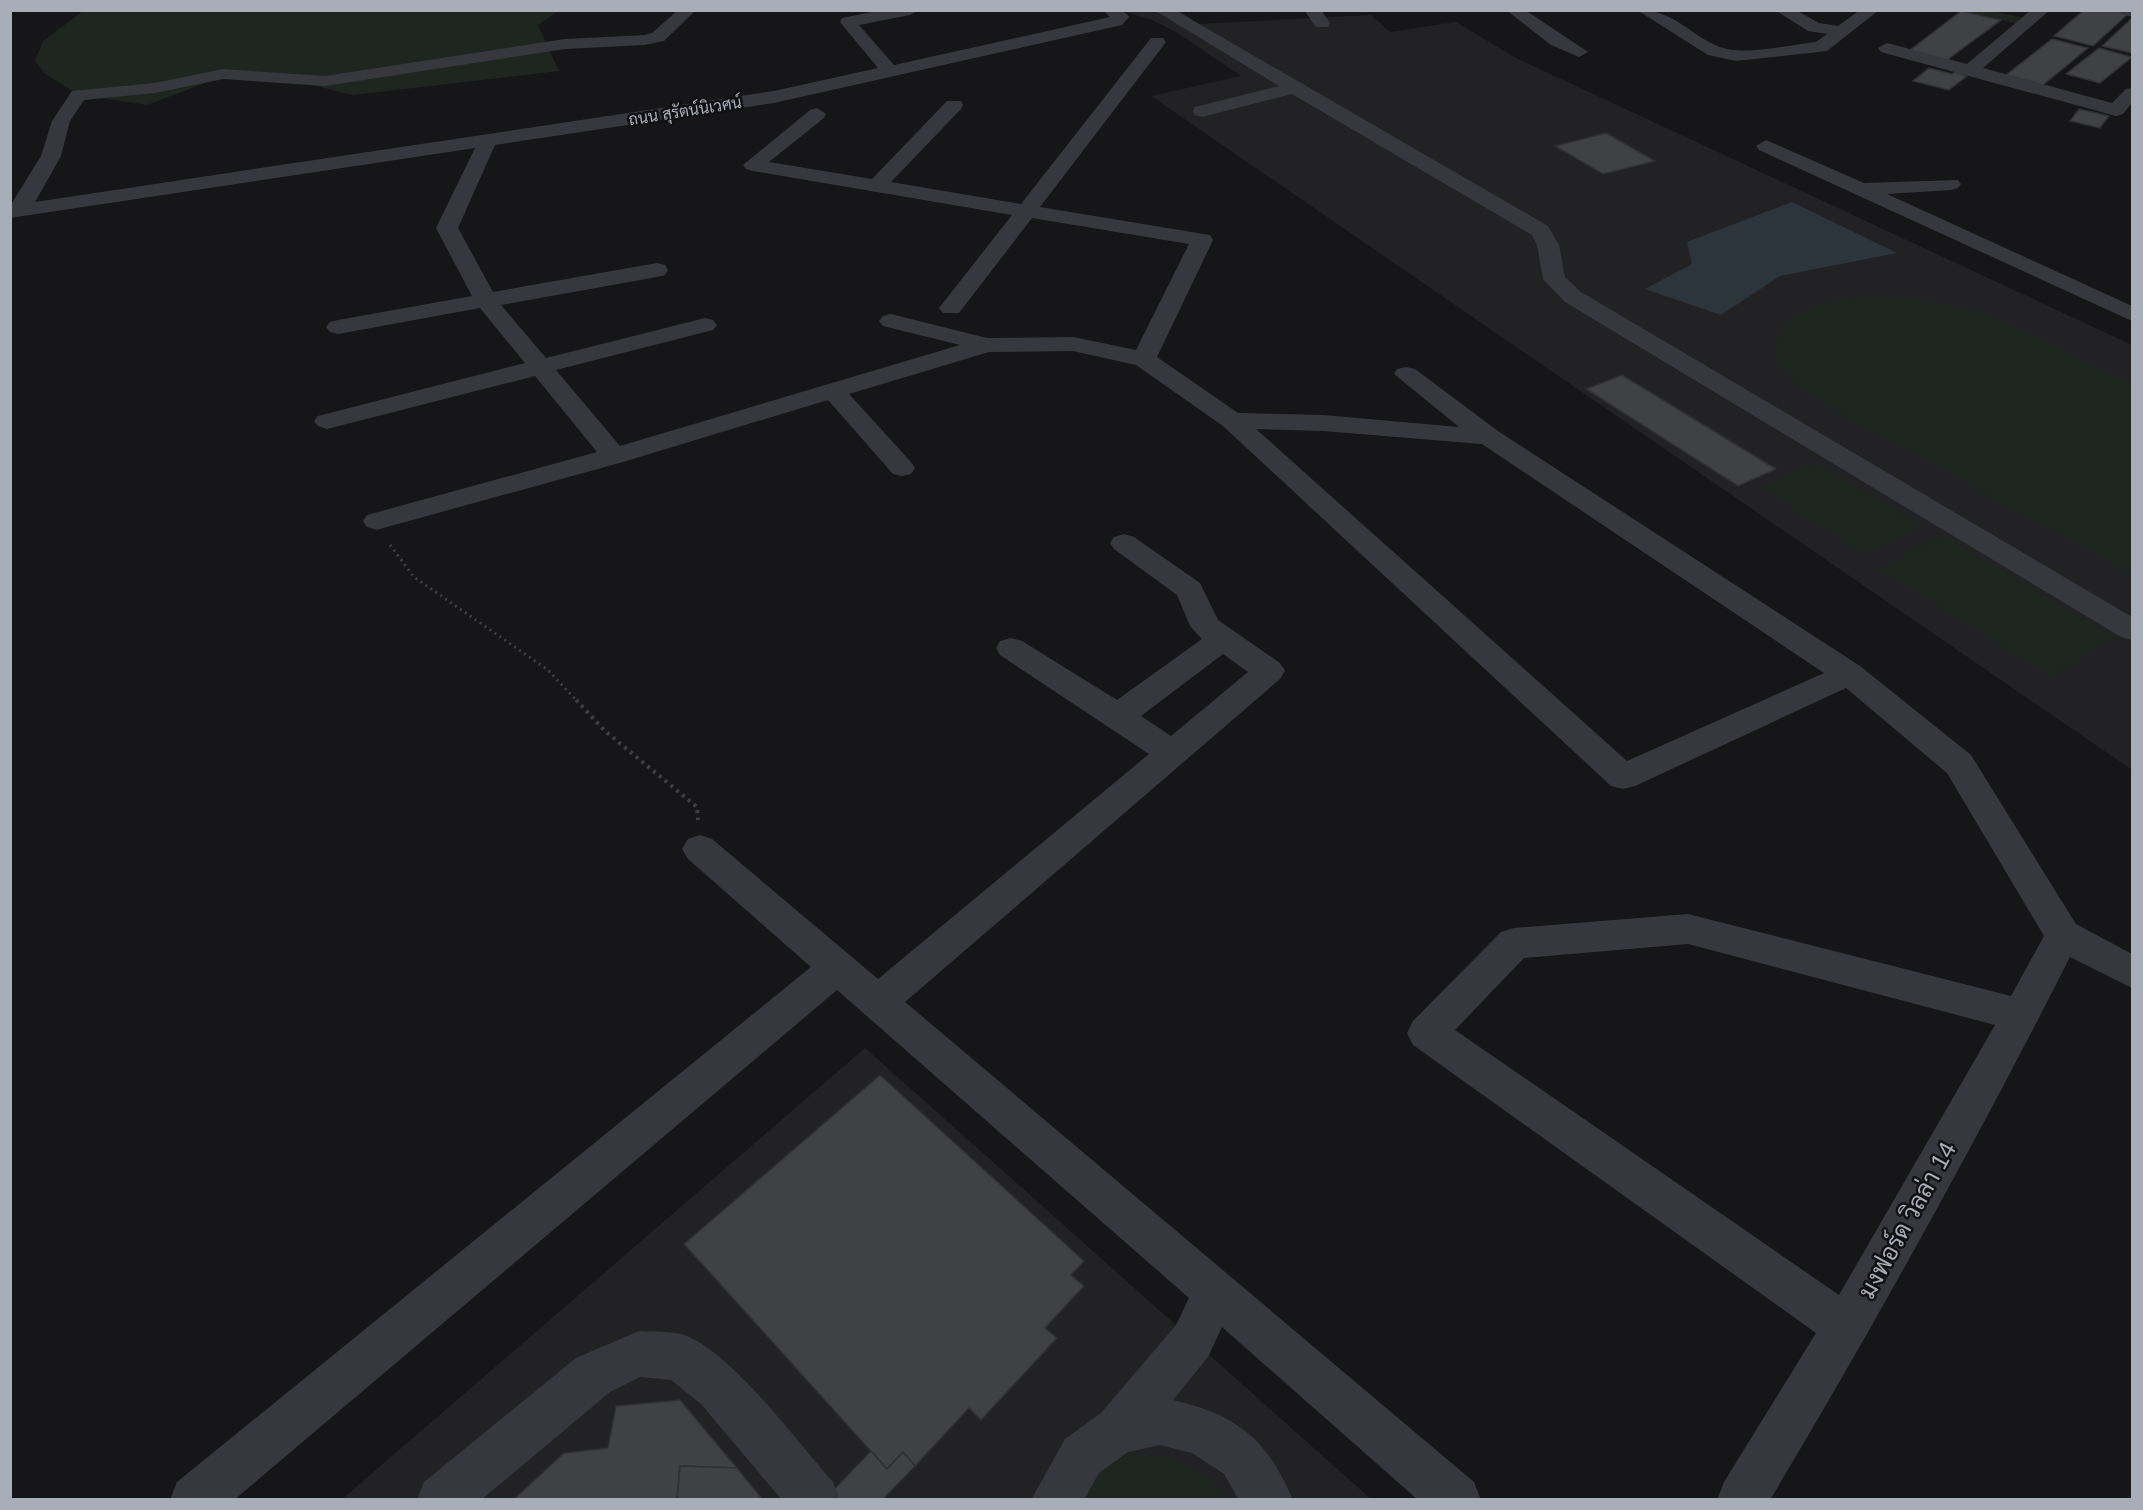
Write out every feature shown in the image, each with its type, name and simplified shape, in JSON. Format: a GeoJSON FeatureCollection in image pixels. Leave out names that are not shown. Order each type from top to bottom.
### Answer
{"type":"FeatureCollection","features":[{"type":"Feature","properties":{"kind":"street"},"geometry":{"type":"LineString","coordinates":[[15,211],[51,156],[61,121],[78,94],[155,88],[224,74],[252,74],[325,81],[565,44],[644,40],[658,37],[688,10]]}},
{"type":"Feature","properties":{"kind":"street"},"geometry":{"type":"LineString","coordinates":[[890,71],[848,22],[910,10]]}},
{"type":"Feature","properties":{"kind":"street","name":"ถนน สุรัตน์นิเวศน์"},"geometry":{"type":"LineString","coordinates":[[15,211],[774,98],[1116,21],[1121,16],[1111,10]]}},
{"type":"Feature","properties":{"kind":"street"},"geometry":{"type":"LineString","coordinates":[[1162,10],[1540,231],[1548,245],[1554,279],[1573,297],[2133,630]]}},
{"type":"Feature","properties":{"kind":"street"},"geometry":{"type":"LineString","coordinates":[[1514,10],[1557,41],[1579,52]]}},
{"type":"Feature","properties":{"kind":"street"},"geometry":{"type":"LineString","coordinates":[[1645,10],[1714,51],[1737,56],[1821,47],[1871,10]]}},
{"type":"Feature","properties":{"kind":"street"},"geometry":{"type":"LineString","coordinates":[[1783,10],[1814,27],[1842,32]]}},
{"type":"Feature","properties":{"kind":"street"},"geometry":{"type":"LineString","coordinates":[[1969,71],[2042,10]]}},
{"type":"Feature","properties":{"kind":"street"},"geometry":{"type":"LineString","coordinates":[[2125,10],[2133,12]]}},
{"type":"Feature","properties":{"kind":"street"},"geometry":{"type":"LineString","coordinates":[[951,308],[1157,42]]}},
{"type":"Feature","properties":{"kind":"street"},"geometry":{"type":"LineString","coordinates":[[1887,48],[2116,110],[2133,93]]}},
{"type":"Feature","properties":{"kind":"street"},"geometry":{"type":"LineString","coordinates":[[1202,111],[1294,88]]}},
{"type":"Feature","properties":{"kind":"street"},"geometry":{"type":"LineString","coordinates":[[876,186],[954,105]]}},
{"type":"Feature","properties":{"kind":"street"},"geometry":{"type":"LineString","coordinates":[[817,114],[753,165],[1202,240],[1144,359]]}},
{"type":"Feature","properties":{"kind":"street"},"geometry":{"type":"LineString","coordinates":[[487,142],[447,228],[487,302],[544,368],[614,456]]}},
{"type":"Feature","properties":{"kind":"street"},"geometry":{"type":"LineString","coordinates":[[1766,146],[2133,314]]}},
{"type":"Feature","properties":{"kind":"street"},"geometry":{"type":"LineString","coordinates":[[1861,190],[1951,184]]}},
{"type":"Feature","properties":{"kind":"street"},"geometry":{"type":"LineString","coordinates":[[338,327],[657,270]]}},
{"type":"Feature","properties":{"kind":"street"},"geometry":{"type":"LineString","coordinates":[[891,321],[987,345],[1073,344],[1144,359],[1232,421],[1623,777],[1849,674]]}},
{"type":"Feature","properties":{"kind":"street"},"geometry":{"type":"LineString","coordinates":[[327,421],[544,368],[705,325]]}},
{"type":"Feature","properties":{"kind":"street"},"geometry":{"type":"LineString","coordinates":[[377,521],[614,456],[987,345]]}},
{"type":"Feature","properties":{"kind":"street"},"geometry":{"type":"LineString","coordinates":[[1406,374],[1489,437],[1849,674],[1959,764],[2063,935],[2133,972]]}},
{"type":"Feature","properties":{"kind":"street"},"geometry":{"type":"LineString","coordinates":[[834,392],[902,468]]}},
{"type":"Feature","properties":{"kind":"street"},"geometry":{"type":"LineString","coordinates":[[1232,421],[1323,423],[1489,437]]}},
{"type":"Feature","properties":{"kind":"street"},"geometry":{"type":"LineString","coordinates":[[878,1002],[1269,671],[1205,626],[1190,590],[1124,543]]}},
{"type":"Feature","properties":{"kind":"street"},"geometry":{"type":"LineString","coordinates":[[1118,716],[1223,639]]}},
{"type":"Feature","properties":{"kind":"street"},"geometry":{"type":"LineString","coordinates":[[1011,648],[1172,753]]}},
{"type":"Feature","properties":{"kind":"street"},"geometry":{"type":"LineString","coordinates":[[700,849],[1456,1500]]}},
{"type":"Feature","properties":{"kind":"street"},"geometry":{"type":"LineString","coordinates":[[1847,1328],[1427,1033],[1514,944],[1688,929],[2022,1015]]}},
{"type":"Feature","properties":{"kind":"street","name":"มงฟอร์ด วิลล่า 14"},"geometry":{"type":"LineString","coordinates":[[1742,1500],[1847,1328],[2022,1015],[2063,935]]}},
{"type":"Feature","properties":{"kind":"street"},"geometry":{"type":"LineString","coordinates":[[195,1500],[837,967]]}},
{"type":"Feature","properties":{"kind":"street"},"geometry":{"type":"LineString","coordinates":[[1056,1500],[1082,1456],[1118,1430],[1192,1341],[1215,1292]]}},
{"type":"Feature","properties":{"kind":"street"},"geometry":{"type":"LineString","coordinates":[[442,1500],[593,1375],[639,1354],[680,1357],[718,1387],[815,1500]]}},
{"type":"Feature","properties":{"kind":"street"},"geometry":{"type":"LineString","coordinates":[[1118,1430],[1160,1421],[1202,1431],[1241,1457],[1268,1500]]}},
{"type":"Feature","properties":{"kind":"path"},"geometry":{"type":"LineString","coordinates":[[377,521],[379,530],[414,577],[548,670],[605,731],[697,807],[700,849]]}},
{"type":"Feature","properties":{"kind":"shaded area"},"geometry":{"type":"Polygon","coordinates":[[[83,11],[558,11],[538,25],[559,71],[353,95],[304,83],[224,76],[147,105],[95,97],[71,90],[44,73],[35,61],[43,41],[83,11]]]}},
{"type":"Feature","properties":{"kind":"shaded area"},"geometry":{"type":"Polygon","coordinates":[[[1122,11],[1180,11],[1199,24],[1371,15],[1390,32],[1456,22],[1516,58],[2132,345],[2132,770],[1151,96],[1241,76],[1176,32],[1152,20],[1122,11]]]}},
{"type":"Feature","properties":{"kind":"shaded area"},"geometry":{"type":"Polygon","coordinates":[[[1961,11],[1992,11],[2024,18],[2018,24],[1961,11]]]}},
{"type":"Feature","properties":{"kind":"shaded area"},"geometry":{"type":"Polygon","coordinates":[[[1792,202],[1897,253],[1780,276],[1721,315],[1645,289],[1692,264],[1687,242],[1792,202]]]}},
{"type":"Feature","properties":{"kind":"shaded area"},"geometry":{"type":"Polygon","coordinates":[[[1862,296],[1916,299],[1972,310],[2019,328],[2132,384],[2132,575],[1819,401],[1783,371],[1777,359],[1776,343],[1781,329],[1791,319],[1803,311],[1833,300],[1862,296]]]}},
{"type":"Feature","properties":{"kind":"shaded area"},"geometry":{"type":"Polygon","coordinates":[[[1816,463],[1922,526],[1863,554],[1760,487],[1816,463]]]}},
{"type":"Feature","properties":{"kind":"shaded area"},"geometry":{"type":"Polygon","coordinates":[[[1943,535],[2115,638],[2051,677],[1879,569],[1943,535]]]}},
{"type":"Feature","properties":{"kind":"shaded area"},"geometry":{"type":"Polygon","coordinates":[[[865,1048],[1371,1499],[341,1500],[865,1048]]]}},
{"type":"Feature","properties":{"kind":"shaded area"},"geometry":{"type":"Polygon","coordinates":[[[1139,1454],[1166,1458],[1189,1467],[1209,1480],[1228,1499],[1077,1500],[1089,1478],[1100,1466],[1115,1459],[1139,1454]]]}},
{"type":"Feature","properties":{"kind":"building"},"geometry":{"type":"Polygon","coordinates":[[[2084,10],[2116,10],[2129,13],[2093,46],[2054,36],[2084,10]]]}},
{"type":"Feature","properties":{"kind":"building"},"geometry":{"type":"Polygon","coordinates":[[[1961,11],[2001,20],[1947,60],[1909,51],[1961,11]]]}},
{"type":"Feature","properties":{"kind":"building"},"geometry":{"type":"Polygon","coordinates":[[[2132,18],[2132,53],[2102,46],[2132,18]]]}},
{"type":"Feature","properties":{"kind":"building"},"geometry":{"type":"Polygon","coordinates":[[[2052,39],[2088,48],[2043,85],[2006,75],[2052,39]]]}},
{"type":"Feature","properties":{"kind":"building"},"geometry":{"type":"Polygon","coordinates":[[[2099,48],[2132,57],[2100,83],[2066,74],[2099,48]]]}},
{"type":"Feature","properties":{"kind":"building"},"geometry":{"type":"Polygon","coordinates":[[[1929,68],[1967,76],[1949,90],[1913,81],[1929,68]]]}},
{"type":"Feature","properties":{"kind":"building"},"geometry":{"type":"Polygon","coordinates":[[[2079,109],[2109,116],[2100,128],[2070,121],[2079,109]]]}},
{"type":"Feature","properties":{"kind":"building"},"geometry":{"type":"Polygon","coordinates":[[[1606,133],[1655,161],[1603,174],[1555,146],[1606,133]]]}},
{"type":"Feature","properties":{"kind":"building"},"geometry":{"type":"Polygon","coordinates":[[[1622,375],[1776,469],[1738,486],[1586,389],[1622,375]]]}},
{"type":"Feature","properties":{"kind":"building"},"geometry":{"type":"Polygon","coordinates":[[[880,1075],[1084,1261],[1071,1275],[1084,1286],[1045,1328],[1057,1338],[981,1420],[969,1408],[915,1466],[903,1452],[887,1469],[684,1244],[880,1075]]]}},
{"type":"Feature","properties":{"kind":"building"},"geometry":{"type":"Polygon","coordinates":[[[680,1400],[737,1468],[680,1466],[677,1500],[513,1500],[564,1453],[608,1448],[616,1406],[680,1400]]]}},
{"type":"Feature","properties":{"kind":"building"},"geometry":{"type":"Polygon","coordinates":[[[871,1451],[887,1469],[903,1452],[915,1466],[882,1500],[824,1500],[871,1451]]]}},
{"type":"Feature","properties":{"kind":"building"},"geometry":{"type":"Polygon","coordinates":[[[680,1466],[737,1468],[763,1500],[677,1500],[680,1466]]]}}]}
